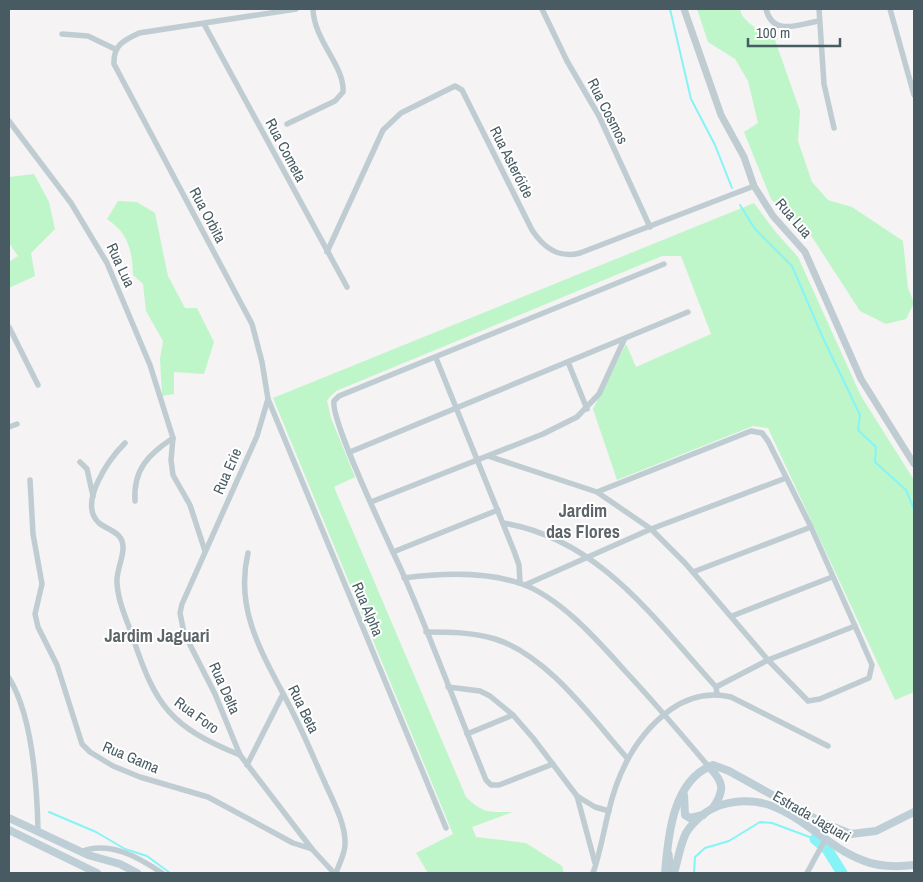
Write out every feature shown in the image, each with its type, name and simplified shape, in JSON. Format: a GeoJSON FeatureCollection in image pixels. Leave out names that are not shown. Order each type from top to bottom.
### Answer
{"type":"FeatureCollection","features":[{"type":"Feature","properties":{"kind":"main road"},"geometry":{"type":"LineString","coordinates":[[665,873],[667,838],[676,808],[684,793],[699,774],[709,767],[720,766],[843,832],[862,835],[886,828],[914,812]]}},
{"type":"Feature","properties":{"kind":"main road"},"geometry":{"type":"LineString","coordinates":[[709,767],[720,780],[723,787],[720,798],[713,808]]}},
{"type":"Feature","properties":{"kind":"main road"},"geometry":{"type":"LineString","coordinates":[[684,793],[685,815],[690,818],[703,815]]}},
{"type":"Feature","properties":{"kind":"main road","name":"Estrada Jaguari"},"geometry":{"type":"LineString","coordinates":[[673,873],[687,832],[703,815],[713,808],[748,800],[765,804],[793,818],[825,840],[869,863],[887,866],[914,865]]}},
{"type":"Feature","properties":{"kind":"main road"},"geometry":{"type":"LineString","coordinates":[[793,818],[798,808]]}},
{"type":"Feature","properties":{"kind":"main road"},"geometry":{"type":"LineString","coordinates":[[9,818],[38,830],[80,852],[134,871]]}},
{"type":"Feature","properties":{"kind":"main road"},"geometry":{"type":"LineString","coordinates":[[9,830],[97,873]]}},
{"type":"Feature","properties":{"kind":"main road"},"geometry":{"type":"LineString","coordinates":[[121,873],[134,871]]}},
{"type":"Feature","properties":{"kind":"street"},"geometry":{"type":"LineString","coordinates":[[62,34],[88,36],[115,49],[123,40],[139,33],[296,9]]}},
{"type":"Feature","properties":{"kind":"street"},"geometry":{"type":"LineString","coordinates":[[287,124],[336,100],[343,92],[342,81],[336,66],[314,26],[313,9]]}},
{"type":"Feature","properties":{"kind":"street","name":"Rua Cosmos"},"geometry":{"type":"LineString","coordinates":[[542,9],[567,61],[599,116],[650,227]]}},
{"type":"Feature","properties":{"kind":"street","name":"Rua Lua"},"geometry":{"type":"LineString","coordinates":[[684,9],[721,115],[744,157],[754,186],[773,216],[805,252],[861,379],[914,464]]}},
{"type":"Feature","properties":{"kind":"street"},"geometry":{"type":"LineString","coordinates":[[766,9],[769,18],[774,24],[786,27],[819,21]]}},
{"type":"Feature","properties":{"kind":"street"},"geometry":{"type":"LineString","coordinates":[[819,9],[824,84],[834,128]]}},
{"type":"Feature","properties":{"kind":"street"},"geometry":{"type":"LineString","coordinates":[[890,9],[914,95]]}},
{"type":"Feature","properties":{"kind":"street","name":"Rua Cometa"},"geometry":{"type":"LineString","coordinates":[[204,24],[347,287]]}},
{"type":"Feature","properties":{"kind":"street","name":"Rua Orbita"},"geometry":{"type":"LineString","coordinates":[[115,49],[114,64],[118,76],[252,324],[262,362],[268,399]]}},
{"type":"Feature","properties":{"kind":"street","name":"Rua Asteróide"},"geometry":{"type":"LineString","coordinates":[[327,252],[383,130],[401,112],[455,86],[462,90],[532,230],[546,246],[558,254],[571,256],[754,186]]}},
{"type":"Feature","properties":{"kind":"street","name":"Rua Lua"},"geometry":{"type":"LineString","coordinates":[[9,121],[70,203],[107,263],[142,344],[173,438]]}},
{"type":"Feature","properties":{"kind":"street"},"geometry":{"type":"LineString","coordinates":[[553,764],[507,782],[492,785],[486,780],[333,409],[335,398],[664,264]]}},
{"type":"Feature","properties":{"kind":"street"},"geometry":{"type":"LineString","coordinates":[[350,452],[688,312]]}},
{"type":"Feature","properties":{"kind":"street"},"geometry":{"type":"LineString","coordinates":[[9,326],[38,384]]}},
{"type":"Feature","properties":{"kind":"street"},"geometry":{"type":"LineString","coordinates":[[371,502],[543,434],[577,417],[587,409],[599,394],[624,340]]}},
{"type":"Feature","properties":{"kind":"street"},"geometry":{"type":"LineString","coordinates":[[436,358],[503,522],[519,565],[522,584]]}},
{"type":"Feature","properties":{"kind":"street"},"geometry":{"type":"LineString","coordinates":[[568,362],[587,409]]}},
{"type":"Feature","properties":{"kind":"street","name":"Rua Erie"},"geometry":{"type":"LineString","coordinates":[[204,551],[254,442],[268,399]]}},
{"type":"Feature","properties":{"kind":"street","name":"Rua Alpha"},"geometry":{"type":"LineString","coordinates":[[268,399],[446,828]]}},
{"type":"Feature","properties":{"kind":"street"},"geometry":{"type":"LineString","coordinates":[[9,427],[17,424]]}},
{"type":"Feature","properties":{"kind":"street"},"geometry":{"type":"LineString","coordinates":[[488,456],[598,492],[651,529],[693,572],[768,660],[802,697],[808,701],[820,699],[864,681],[871,675],[872,665],[856,626],[832,577],[811,527],[768,441],[762,433],[754,431],[598,492]]}},
{"type":"Feature","properties":{"kind":"street"},"geometry":{"type":"LineString","coordinates":[[135,501],[136,480],[146,458],[173,438]]}},
{"type":"Feature","properties":{"kind":"street"},"geometry":{"type":"LineString","coordinates":[[173,438],[171,469],[176,482],[190,505],[204,551]]}},
{"type":"Feature","properties":{"kind":"street"},"geometry":{"type":"LineString","coordinates":[[93,497],[104,470],[114,454],[125,443]]}},
{"type":"Feature","properties":{"kind":"street"},"geometry":{"type":"LineString","coordinates":[[80,462],[88,469],[93,497]]}},
{"type":"Feature","properties":{"kind":"street"},"geometry":{"type":"LineString","coordinates":[[522,584],[651,529],[786,478]]}},
{"type":"Feature","properties":{"kind":"street","name":"Rua Gama"},"geometry":{"type":"LineString","coordinates":[[30,480],[33,534],[42,584],[35,614],[38,627],[56,665],[82,744],[90,752],[113,766],[140,777],[208,797],[292,843],[312,849],[335,873]]}},
{"type":"Feature","properties":{"kind":"street","name":"Rua Foro"},"geometry":{"type":"LineString","coordinates":[[93,497],[92,511],[95,518],[116,533],[122,542],[123,549],[117,582],[118,592],[138,652],[156,696],[171,715],[189,729],[212,743],[240,755]]}},
{"type":"Feature","properties":{"kind":"street"},"geometry":{"type":"LineString","coordinates":[[393,552],[498,510]]}},
{"type":"Feature","properties":{"kind":"street"},"geometry":{"type":"LineString","coordinates":[[503,522],[530,527],[589,557],[626,588],[716,690],[740,699],[828,746]]}},
{"type":"Feature","properties":{"kind":"street"},"geometry":{"type":"LineString","coordinates":[[693,572],[811,527]]}},
{"type":"Feature","properties":{"kind":"street","name":"Rua Delta"},"geometry":{"type":"LineString","coordinates":[[204,551],[182,604],[180,622],[215,694],[240,755],[312,849]]}},
{"type":"Feature","properties":{"kind":"street","name":"Rua Beta"},"geometry":{"type":"LineString","coordinates":[[248,553],[245,566],[247,613],[251,627],[330,794],[345,835],[344,851],[335,873]]}},
{"type":"Feature","properties":{"kind":"street"},"geometry":{"type":"LineString","coordinates":[[404,578],[437,574],[476,575],[522,584],[556,604],[586,629],[664,714],[709,767]]}},
{"type":"Feature","properties":{"kind":"street"},"geometry":{"type":"LineString","coordinates":[[732,616],[832,577]]}},
{"type":"Feature","properties":{"kind":"street"},"geometry":{"type":"LineString","coordinates":[[593,873],[609,811],[627,758],[646,732],[664,714],[685,701],[716,690],[768,660],[856,626]]}},
{"type":"Feature","properties":{"kind":"street"},"geometry":{"type":"LineString","coordinates":[[426,632],[463,632],[492,638],[533,657],[558,680],[627,758]]}},
{"type":"Feature","properties":{"kind":"street"},"geometry":{"type":"LineString","coordinates":[[9,678],[18,695],[37,787],[38,830]]}},
{"type":"Feature","properties":{"kind":"street"},"geometry":{"type":"LineString","coordinates":[[448,687],[480,691],[490,696],[513,715],[577,796],[596,864]]}},
{"type":"Feature","properties":{"kind":"street"},"geometry":{"type":"LineString","coordinates":[[247,766],[283,694]]}},
{"type":"Feature","properties":{"kind":"street"},"geometry":{"type":"LineString","coordinates":[[467,734],[513,715]]}},
{"type":"Feature","properties":{"kind":"street"},"geometry":{"type":"LineString","coordinates":[[577,796],[595,807],[609,811]]}},
{"type":"Feature","properties":{"kind":"street"},"geometry":{"type":"LineString","coordinates":[[667,838],[673,873]]}},
{"type":"Feature","properties":{"kind":"street"},"geometry":{"type":"LineString","coordinates":[[807,873],[825,840]]}},
{"type":"Feature","properties":{"kind":"street"},"geometry":{"type":"LineString","coordinates":[[80,852],[91,848],[118,850],[130,854],[162,873]]}},
{"type":"Feature","properties":{"kind":"street"},"geometry":{"type":"LineString","coordinates":[[678,862],[678,873]]}},
{"type":"Feature","properties":{"kind":"green space"},"geometry":{"type":"Polygon","coordinates":[[[697,9],[740,9],[748,22],[774,37],[800,111],[798,141],[812,182],[828,200],[852,207],[903,241],[908,288],[914,303],[906,319],[886,324],[860,311],[812,237],[771,199],[744,132],[758,123],[748,81],[735,59],[708,42],[697,9]]]}},
{"type":"Feature","properties":{"kind":"green space"},"geometry":{"type":"Polygon","coordinates":[[[34,174],[49,202],[55,229],[31,253],[35,276],[9,288],[9,262],[18,256],[9,243],[9,177],[34,174]]]}},
{"type":"Feature","properties":{"kind":"green space"},"geometry":{"type":"Polygon","coordinates":[[[118,201],[137,202],[155,213],[168,276],[185,308],[197,308],[214,342],[204,374],[174,372],[174,394],[162,396],[160,359],[163,341],[146,311],[143,284],[133,275],[128,242],[120,230],[107,219],[118,201]]]}},
{"type":"Feature","properties":{"kind":"green space"},"geometry":{"type":"Polygon","coordinates":[[[754,203],[774,230],[798,257],[861,396],[914,480],[914,692],[895,700],[768,428],[753,426],[617,480],[593,409],[626,344],[636,367],[711,334],[681,256],[662,256],[336,391],[327,400],[331,418],[355,477],[334,487],[466,797],[477,807],[487,811],[513,812],[472,827],[476,837],[526,843],[562,866],[564,873],[428,873],[416,853],[453,834],[273,398],[754,203]]]}},
{"type":"Feature","properties":{"kind":"waterway"},"geometry":{"type":"LineString","coordinates":[[670,9],[691,99],[715,145],[732,188]]}},
{"type":"Feature","properties":{"kind":"waterway"},"geometry":{"type":"LineString","coordinates":[[740,205],[755,229],[792,266],[823,338],[860,415],[858,430],[876,447],[875,462],[906,490],[914,509]]}},
{"type":"Feature","properties":{"kind":"waterway"},"geometry":{"type":"LineString","coordinates":[[49,812],[96,832],[125,849],[147,856],[170,873]]}},
{"type":"Feature","properties":{"kind":"waterway"},"geometry":{"type":"LineString","coordinates":[[694,873],[695,857],[705,848],[729,841],[760,822],[772,823],[815,839]]}},
{"type":"Feature","properties":{"kind":"waterway"},"geometry":{"type":"LineString","coordinates":[[815,839],[827,849],[842,873]]}},
{"type":"Feature","properties":{"kind":"district","name":"Jardim das Flores"},"geometry":{"type":"Point","coordinates":[583,520]}},
{"type":"Feature","properties":{"kind":"district","name":"Jardim Jaguari"},"geometry":{"type":"Point","coordinates":[157,635]}}]}
